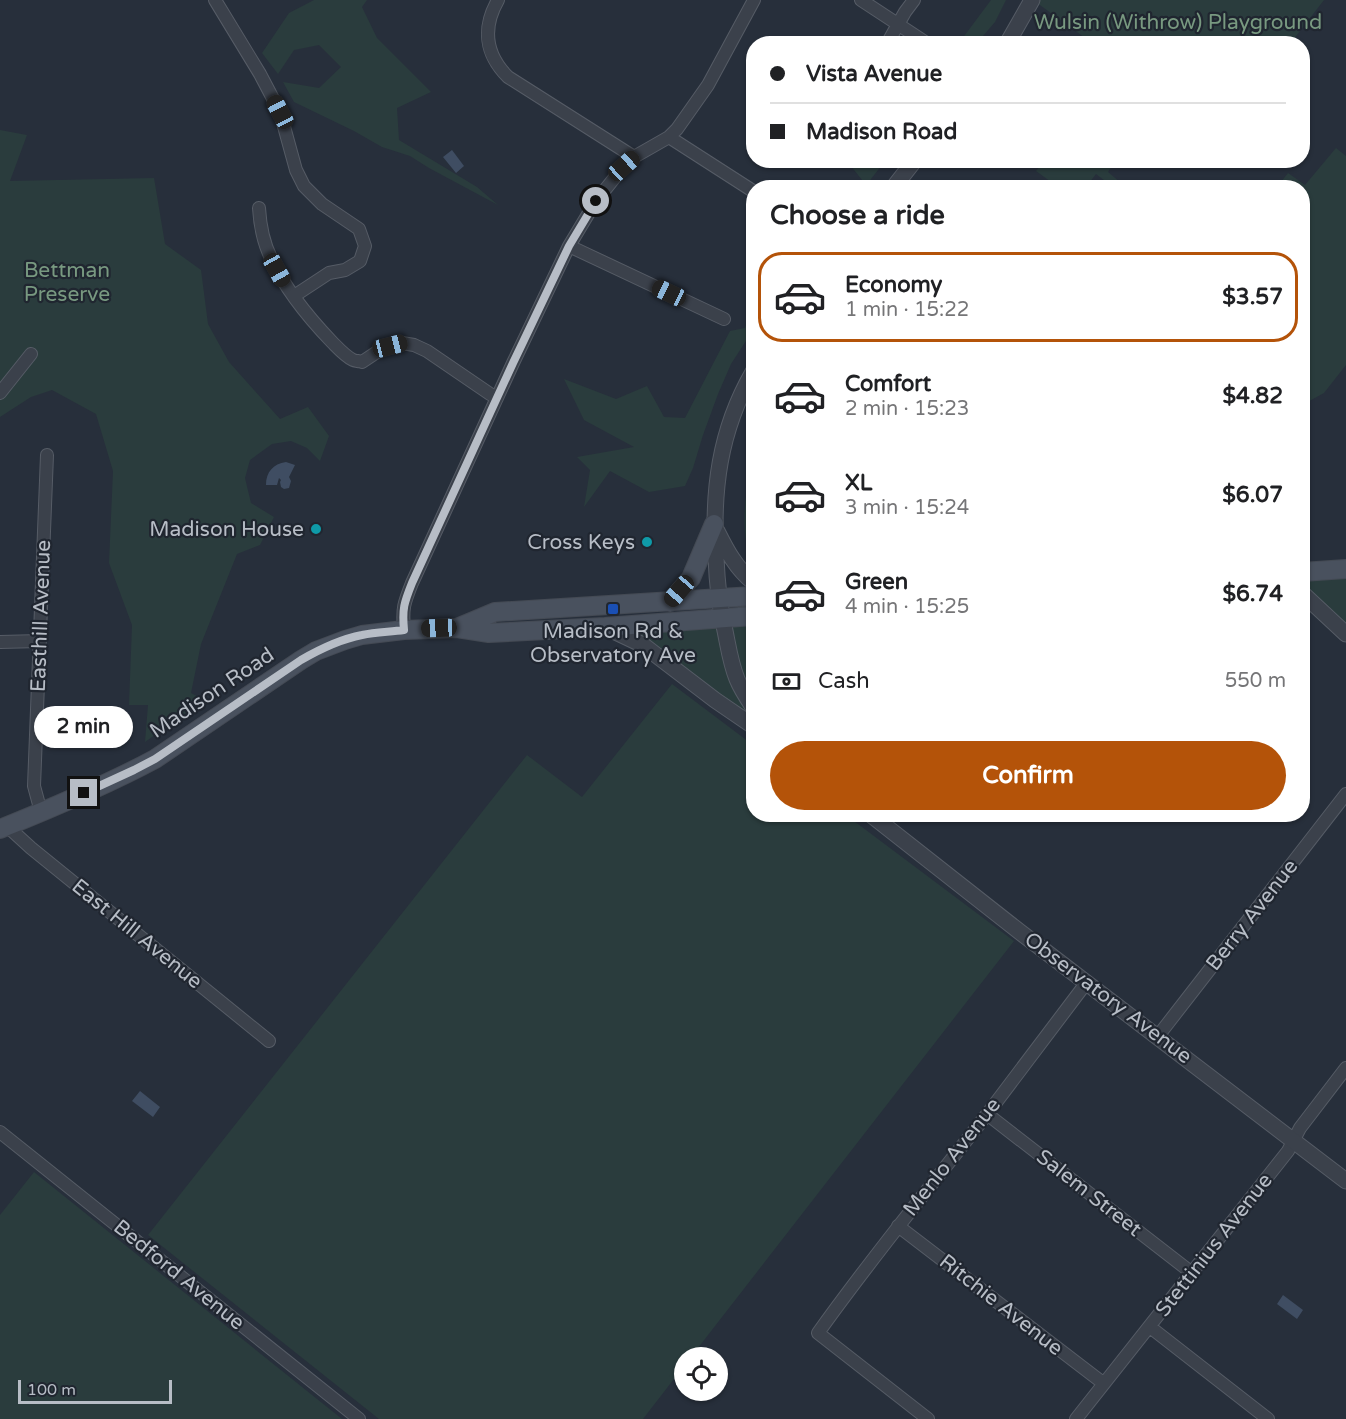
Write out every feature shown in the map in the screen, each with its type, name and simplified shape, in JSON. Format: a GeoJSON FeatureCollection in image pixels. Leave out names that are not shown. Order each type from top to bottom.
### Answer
{"type":"FeatureCollection","features":[{"type":"Feature","properties":{"kind":"main road"},"geometry":{"type":"LineString","coordinates":[[670,602],[691,578],[714,524]]}},
{"type":"Feature","properties":{"kind":"main road"},"geometry":{"type":"LineString","coordinates":[[1310,571],[1346,569]]}},
{"type":"Feature","properties":{"kind":"main road","name":"Madison Road"},"geometry":{"type":"LineString","coordinates":[[457,628],[495,612],[746,597]]}},
{"type":"Feature","properties":{"kind":"main road"},"geometry":{"type":"LineString","coordinates":[[569,629],[632,614],[710,607],[719,599]]}},
{"type":"Feature","properties":{"kind":"main road","name":"Madison Road"},"geometry":{"type":"LineString","coordinates":[[3,828],[118,778],[155,759],[316,651],[362,635],[404,630],[457,628],[489,633],[746,617]]}},
{"type":"Feature","properties":{"kind":"street"},"geometry":{"type":"LineString","coordinates":[[215,0],[280,112],[296,170],[304,186],[322,204],[359,229],[365,246],[360,261],[345,270],[329,273],[294,296]]}},
{"type":"Feature","properties":{"kind":"street"},"geometry":{"type":"LineString","coordinates":[[498,0],[492,10],[488,34],[491,53],[501,70],[508,77],[634,157]]}},
{"type":"Feature","properties":{"kind":"street"},"geometry":{"type":"LineString","coordinates":[[404,630],[402,611],[408,593],[569,246],[596,201],[613,179],[634,157],[669,137],[677,129],[708,85],[754,0]]}},
{"type":"Feature","properties":{"kind":"street"},"geometry":{"type":"LineString","coordinates":[[861,0],[916,36]]}},
{"type":"Feature","properties":{"kind":"street"},"geometry":{"type":"LineString","coordinates":[[891,36],[914,0]]}},
{"type":"Feature","properties":{"kind":"street"},"geometry":{"type":"LineString","coordinates":[[1012,36],[1032,0]]}},
{"type":"Feature","properties":{"kind":"street"},"geometry":{"type":"LineString","coordinates":[[669,137],[746,186]]}},
{"type":"Feature","properties":{"kind":"street"},"geometry":{"type":"LineString","coordinates":[[899,180],[909,168]]}},
{"type":"Feature","properties":{"kind":"street"},"geometry":{"type":"LineString","coordinates":[[259,208],[263,238],[270,257],[283,280],[305,312],[342,352],[362,362],[390,346],[414,345],[427,351],[497,398]]}},
{"type":"Feature","properties":{"kind":"street"},"geometry":{"type":"LineString","coordinates":[[569,246],[724,319]]}},
{"type":"Feature","properties":{"kind":"street"},"geometry":{"type":"LineString","coordinates":[[0,393],[31,354]]}},
{"type":"Feature","properties":{"kind":"street"},"geometry":{"type":"LineString","coordinates":[[746,385],[724,442],[715,494],[714,524],[719,599],[729,656],[746,696]]}},
{"type":"Feature","properties":{"kind":"street","name":"Easthill Avenue"},"geometry":{"type":"LineString","coordinates":[[41,812],[34,786],[47,455]]}},
{"type":"Feature","properties":{"kind":"street"},"geometry":{"type":"LineString","coordinates":[[714,524],[729,556],[746,577]]}},
{"type":"Feature","properties":{"kind":"street"},"geometry":{"type":"LineString","coordinates":[[1310,600],[1346,634]]}},
{"type":"Feature","properties":{"kind":"street"},"geometry":{"type":"LineString","coordinates":[[605,627],[643,645],[746,721]]}},
{"type":"Feature","properties":{"kind":"street"},"geometry":{"type":"LineString","coordinates":[[0,642],[40,641]]}},
{"type":"Feature","properties":{"kind":"street","name":"Berry Avenue"},"geometry":{"type":"LineString","coordinates":[[1158,1036],[1346,794]]}},
{"type":"Feature","properties":{"kind":"street","name":"Observatory Avenue"},"geometry":{"type":"LineString","coordinates":[[880,822],[1346,1181]]}},
{"type":"Feature","properties":{"kind":"street","name":"East Hill Avenue"},"geometry":{"type":"LineString","coordinates":[[3,828],[269,1041]]}},
{"type":"Feature","properties":{"kind":"street","name":"Menlo Avenue"},"geometry":{"type":"LineString","coordinates":[[928,1419],[818,1333],[1087,982]]}},
{"type":"Feature","properties":{"kind":"street","name":"Stettinius Avenue"},"geometry":{"type":"LineString","coordinates":[[1076,1419],[1288,1151],[1300,1128],[1346,1068]]}},
{"type":"Feature","properties":{"kind":"street","name":"Salem Street"},"geometry":{"type":"LineString","coordinates":[[987,1114],[1192,1273]]}},
{"type":"Feature","properties":{"kind":"street","name":"Bedford Avenue"},"geometry":{"type":"LineString","coordinates":[[0,1132],[359,1419]]}},
{"type":"Feature","properties":{"kind":"street","name":"Ritchie Avenue"},"geometry":{"type":"LineString","coordinates":[[898,1226],[1103,1383]]}},
{"type":"Feature","properties":{"kind":"street"},"geometry":{"type":"LineString","coordinates":[[1150,1327],[1268,1419]]}},
{"type":"Feature","properties":{"kind":"green space"},"geometry":{"type":"Polygon","coordinates":[[[314,0],[367,0],[362,7],[377,38],[431,92],[397,108],[399,140],[477,187],[498,205],[410,156],[382,147],[294,102],[283,82],[319,88],[341,67],[319,45],[294,50],[278,74],[262,53],[289,13],[314,0]]]}},
{"type":"Feature","properties":{"kind":"green space"},"geometry":{"type":"Polygon","coordinates":[[[991,0],[1006,0],[995,22],[983,36],[964,36],[991,0]]]}},
{"type":"Feature","properties":{"kind":"green space","name":"Wulsin (Withrow) Playground"},"geometry":{"type":"Polygon","coordinates":[[[1033,0],[1324,0],[1296,36],[1082,36],[1033,0]]]}},
{"type":"Feature","properties":{"kind":"green space","name":"Bettman Preserve"},"geometry":{"type":"Polygon","coordinates":[[[0,130],[27,135],[10,181],[154,178],[165,244],[201,270],[208,324],[229,362],[280,419],[308,407],[329,436],[320,461],[307,448],[291,441],[272,444],[250,460],[245,478],[251,503],[274,517],[260,545],[237,554],[201,644],[191,693],[204,700],[145,742],[148,705],[129,705],[132,625],[109,563],[113,471],[96,414],[52,390],[31,397],[0,417],[0,130]]]}},
{"type":"Feature","properties":{"kind":"green space"},"geometry":{"type":"Polygon","coordinates":[[[1336,148],[1346,156],[1346,365],[1324,393],[1310,401],[1310,180],[1336,148]]]}},
{"type":"Feature","properties":{"kind":"green space"},"geometry":{"type":"Polygon","coordinates":[[[853,168],[880,168],[870,180],[862,180],[853,168]]]}},
{"type":"Feature","properties":{"kind":"green space"},"geometry":{"type":"Polygon","coordinates":[[[1038,168],[1111,168],[1108,172],[1117,180],[1104,180],[1096,174],[1091,180],[1048,180],[1036,171],[1038,168]]]}},
{"type":"Feature","properties":{"kind":"green space"},"geometry":{"type":"Polygon","coordinates":[[[1288,173],[1298,180],[1282,180],[1288,173]]]}},
{"type":"Feature","properties":{"kind":"green space"},"geometry":{"type":"Polygon","coordinates":[[[746,325],[746,341],[731,364],[718,394],[685,486],[649,492],[610,471],[584,507],[590,470],[577,457],[634,447],[584,420],[564,379],[616,399],[647,386],[664,417],[685,418],[730,331],[745,328],[746,325]]]}},
{"type":"Feature","properties":{"kind":"green space"},"geometry":{"type":"Polygon","coordinates":[[[746,497],[746,538],[745,525],[746,497]]]}},
{"type":"Feature","properties":{"kind":"green space"},"geometry":{"type":"Polygon","coordinates":[[[1346,569],[1346,634],[1310,600],[1310,571],[1346,569]]]}},
{"type":"Feature","properties":{"kind":"green space"},"geometry":{"type":"Polygon","coordinates":[[[746,617],[746,721],[605,627],[746,617]]]}},
{"type":"Feature","properties":{"kind":"green space"},"geometry":{"type":"Polygon","coordinates":[[[672,684],[746,740],[746,822],[855,822],[1014,941],[699,1347],[674,1347],[674,1379],[643,1419],[379,1419],[148,1235],[527,755],[582,797],[672,684]]]}},
{"type":"Feature","properties":{"kind":"green space"},"geometry":{"type":"Polygon","coordinates":[[[34,1172],[342,1419],[0,1419],[0,1215],[34,1172]]]}},
{"type":"Feature","properties":{"kind":"water"},"geometry":{"type":"Polygon","coordinates":[[[452,150],[464,166],[456,173],[443,157],[452,150]]]}},
{"type":"Feature","properties":{"kind":"water"},"geometry":{"type":"Polygon","coordinates":[[[286,462],[295,465],[289,477],[291,481],[289,488],[281,487],[279,478],[277,485],[266,485],[271,469],[286,462]]]}},
{"type":"Feature","properties":{"kind":"water"},"geometry":{"type":"Polygon","coordinates":[[[140,1091],[160,1107],[153,1117],[132,1101],[140,1091]]]}},
{"type":"Feature","properties":{"kind":"water"},"geometry":{"type":"Polygon","coordinates":[[[1283,1295],[1303,1310],[1297,1319],[1277,1304],[1283,1295]]]}},
{"type":"Feature","properties":{"kind":"place","name":"Madison House"},"geometry":{"type":"Point","coordinates":[316,529]}},
{"type":"Feature","properties":{"kind":"place","name":"Cross Keys"},"geometry":{"type":"Point","coordinates":[647,542]}},
{"type":"Feature","properties":{"kind":"place","name":"Madison Rd & Observatory Ave"},"geometry":{"type":"Point","coordinates":[613,609]}},
{"type":"Feature","properties":{"kind":"route"},"geometry":{"type":"LineString","coordinates":[[84,793],[155,759],[316,651],[362,635],[404,630],[402,611],[412,583],[569,246],[596,201]]}}]}
